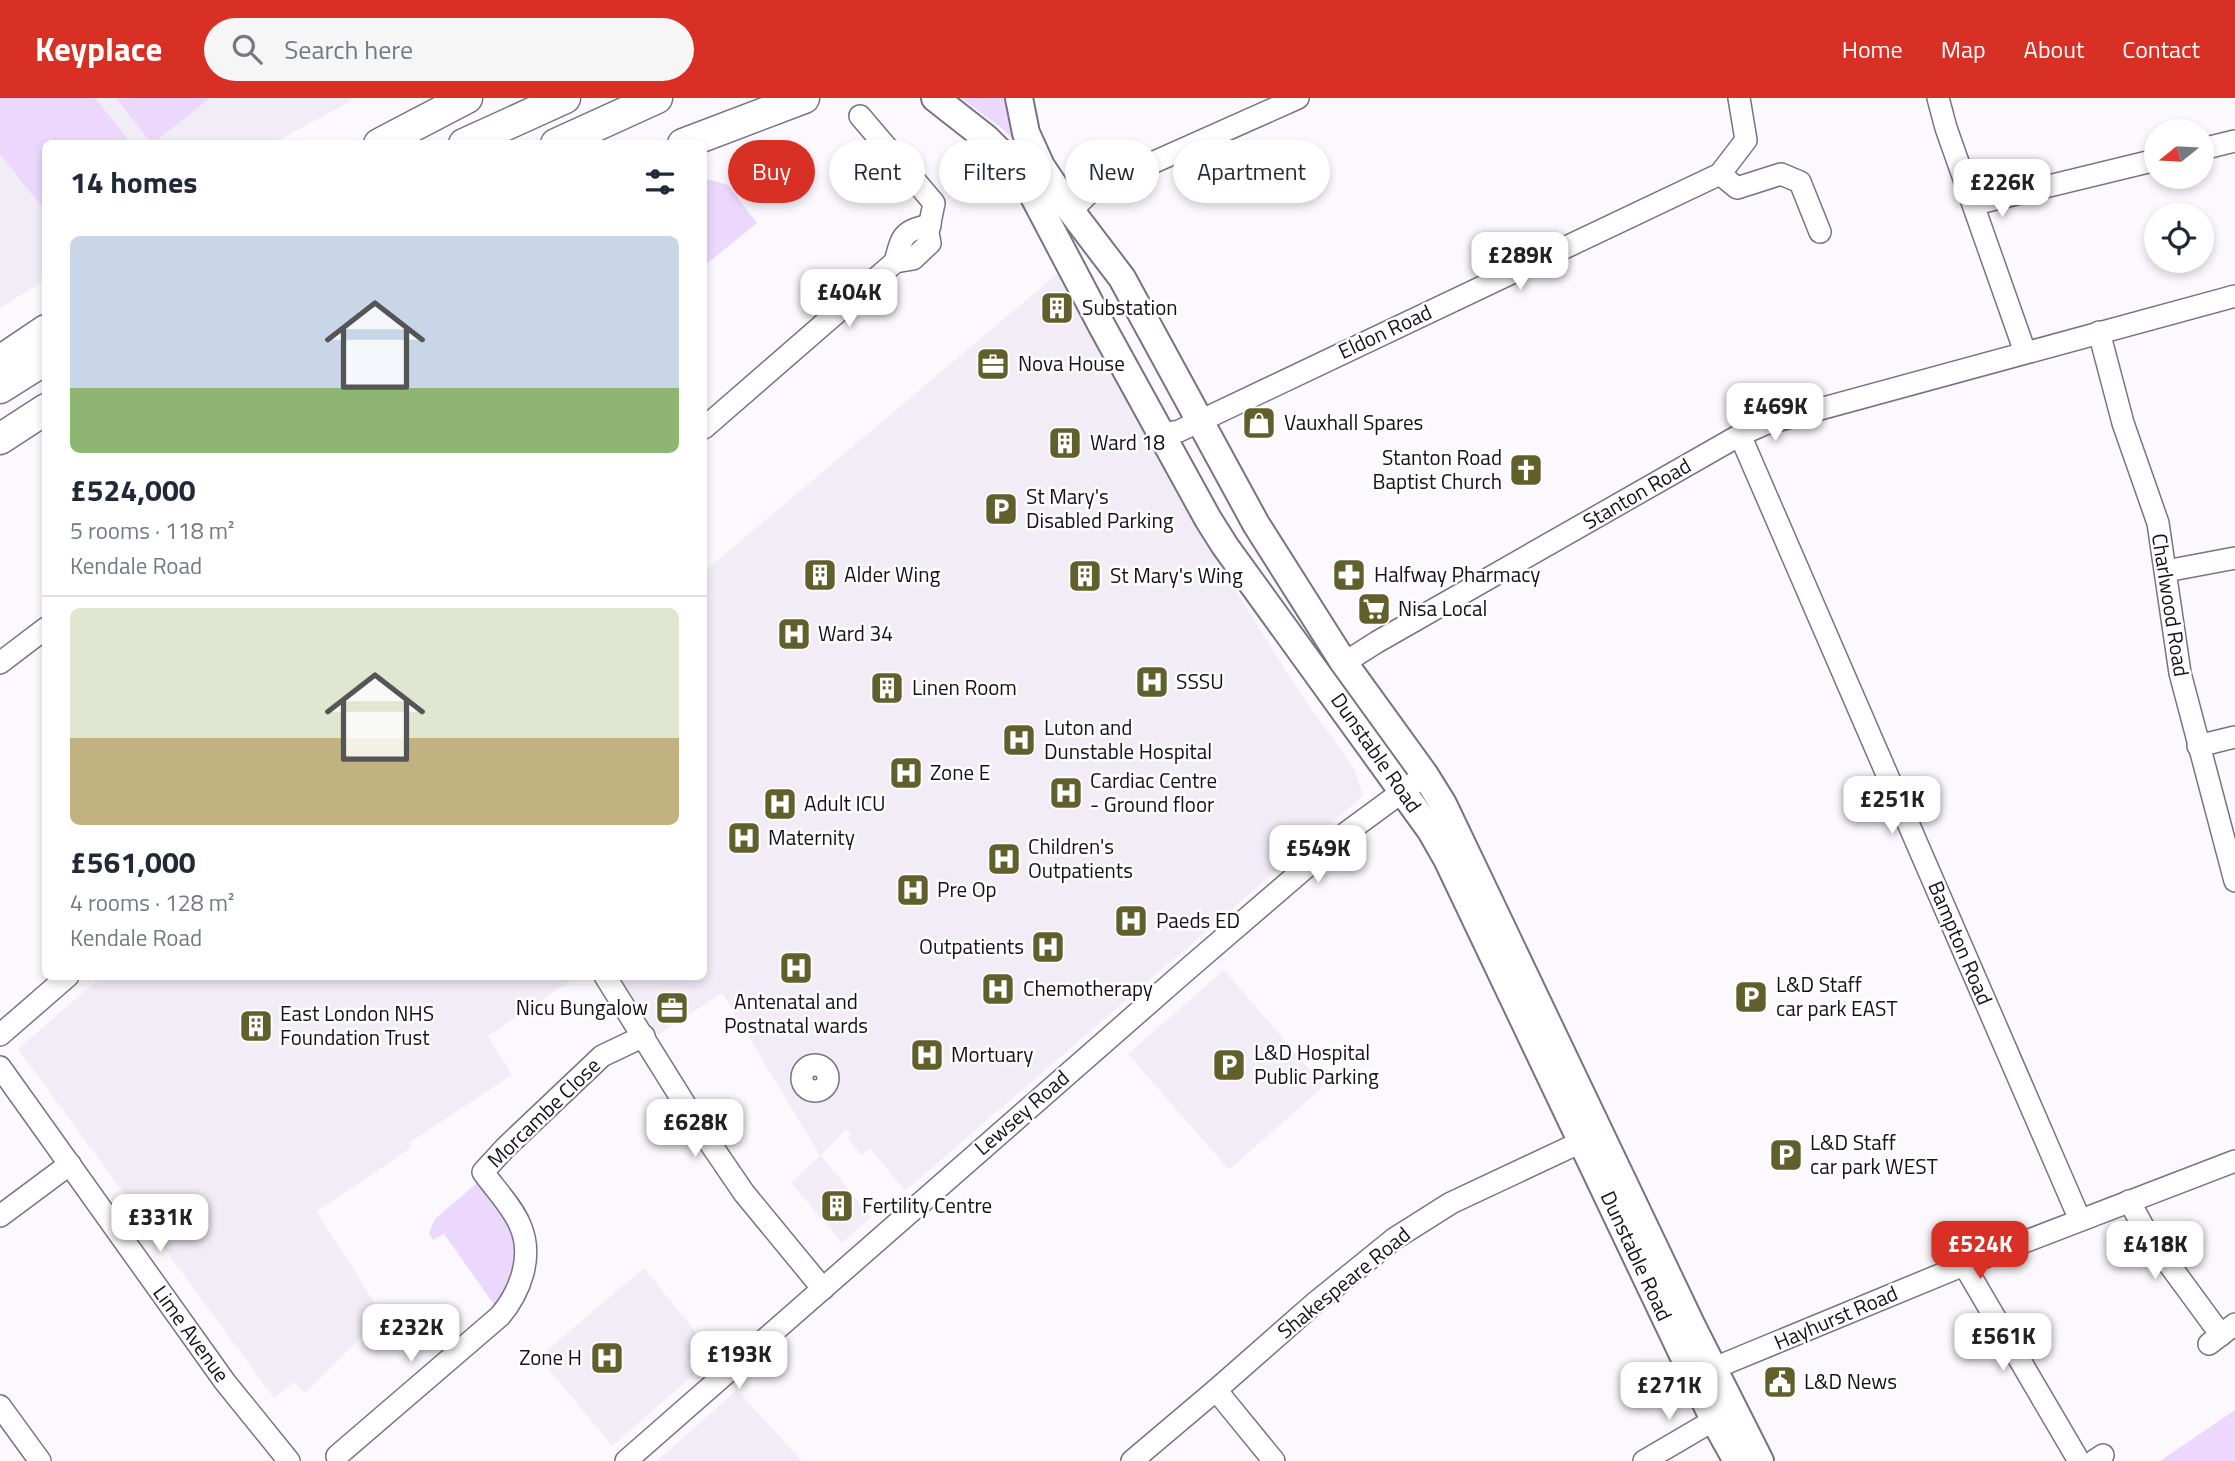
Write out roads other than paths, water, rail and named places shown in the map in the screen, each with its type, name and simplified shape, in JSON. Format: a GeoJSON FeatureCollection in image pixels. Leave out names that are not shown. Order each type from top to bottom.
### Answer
{"type":"FeatureCollection","features":[{"type":"Feature","properties":{"kind":"highway"},"geometry":{"type":"LineString","coordinates":[[387,140],[467,98]]}},
{"type":"Feature","properties":{"kind":"highway"},"geometry":{"type":"LineString","coordinates":[[473,140],[565,98]]}},
{"type":"Feature","properties":{"kind":"highway"},"geometry":{"type":"LineString","coordinates":[[565,140],[657,98]]}},
{"type":"Feature","properties":{"kind":"highway"},"geometry":{"type":"LineString","coordinates":[[694,140],[804,98]]}},
{"type":"Feature","properties":{"kind":"highway"},"geometry":{"type":"LineString","coordinates":[[0,361],[42,333]]}},
{"type":"Feature","properties":{"kind":"highway"},"geometry":{"type":"LineString","coordinates":[[0,388],[42,362]]}},
{"type":"Feature","properties":{"kind":"highway"},"geometry":{"type":"LineString","coordinates":[[0,439],[42,412]]}},
{"type":"Feature","properties":{"kind":"highway"},"geometry":{"type":"LineString","coordinates":[[0,462],[42,436]]}},
{"type":"Feature","properties":{"kind":"main road","name":"Dunstable Road"},"geometry":{"type":"LineString","coordinates":[[935,98],[986,138],[1012,164],[1032,192],[1103,328],[1225,546],[1431,831],[1447,859],[1714,1420],[1737,1461]]}},
{"type":"Feature","properties":{"kind":"main road","name":"Dunstable Road"},"geometry":{"type":"LineString","coordinates":[[1020,98],[1026,133],[1041,166],[1122,278],[1256,524],[1344,663],[1443,804],[1712,1370],[1760,1461]]}},
{"type":"Feature","properties":{"kind":"street"},"geometry":{"type":"LineString","coordinates":[[1071,211],[1088,194],[1125,175],[1298,98]]}},
{"type":"Feature","properties":{"kind":"street","name":"Eldon Road"},"geometry":{"type":"LineString","coordinates":[[1158,428],[1168,433],[1179,431],[1720,174],[1746,140],[1739,98]]}},
{"type":"Feature","properties":{"kind":"street"},"geometry":{"type":"LineString","coordinates":[[1938,98],[1946,128],[2025,352]]}},
{"type":"Feature","properties":{"kind":"street"},"geometry":{"type":"LineString","coordinates":[[707,425],[895,262],[913,260],[930,243],[934,203],[860,116]]}},
{"type":"Feature","properties":{"kind":"street"},"geometry":{"type":"LineString","coordinates":[[2214,146],[2235,141]]}},
{"type":"Feature","properties":{"kind":"street"},"geometry":{"type":"LineString","coordinates":[[1975,204],[2144,163]]}},
{"type":"Feature","properties":{"kind":"street"},"geometry":{"type":"LineString","coordinates":[[1720,174],[1737,188],[1781,174],[1800,182],[1820,232]]}},
{"type":"Feature","properties":{"kind":"street","name":"Stanton Road"},"geometry":{"type":"LineString","coordinates":[[1344,663],[1740,435],[1765,424],[2235,296]]}},
{"type":"Feature","properties":{"kind":"street","name":"Charlwood Road"},"geometry":{"type":"LineString","coordinates":[[2099,332],[2123,423],[2158,523],[2180,673],[2235,881]]}},
{"type":"Feature","properties":{"kind":"street","name":"Bampton Road"},"geometry":{"type":"LineString","coordinates":[[1740,435],[2080,1220]]}},
{"type":"Feature","properties":{"kind":"street"},"geometry":{"type":"LineString","coordinates":[[2166,571],[2235,558]]}},
{"type":"Feature","properties":{"kind":"street"},"geometry":{"type":"LineString","coordinates":[[0,663],[42,631]]}},
{"type":"Feature","properties":{"kind":"street"},"geometry":{"type":"LineString","coordinates":[[2198,746],[2235,737]]}},
{"type":"Feature","properties":{"kind":"street","name":"Lewsey Road"},"geometry":{"type":"LineString","coordinates":[[626,1461],[1162,990],[1346,833],[1425,775]]}},
{"type":"Feature","properties":{"kind":"street"},"geometry":{"type":"LineString","coordinates":[[0,1035],[63,980]]}},
{"type":"Feature","properties":{"kind":"street"},"geometry":{"type":"LineString","coordinates":[[608,980],[744,1194],[823,1289]]}},
{"type":"Feature","properties":{"kind":"street","name":"Morcambe Close"},"geometry":{"type":"LineString","coordinates":[[337,1456],[500,1316],[513,1300],[523,1275],[526,1248],[515,1217],[483,1172],[602,1056],[643,1036]]}},
{"type":"Feature","properties":{"kind":"street","name":"Lime Avenue"},"geometry":{"type":"LineString","coordinates":[[0,1067],[225,1382],[289,1461]]}},
{"type":"Feature","properties":{"kind":"street","name":"Shakespeare Road"},"geometry":{"type":"LineString","coordinates":[[1132,1461],[1315,1303],[1394,1239],[1451,1203],[1581,1142]]}},
{"type":"Feature","properties":{"kind":"street","name":"Hayhurst Road"},"geometry":{"type":"LineString","coordinates":[[1712,1370],[1964,1265],[2235,1161]]}},
{"type":"Feature","properties":{"kind":"street"},"geometry":{"type":"LineString","coordinates":[[0,1216],[69,1164]]}},
{"type":"Feature","properties":{"kind":"street"},"geometry":{"type":"LineString","coordinates":[[2129,1201],[2149,1237],[2221,1334]]}},
{"type":"Feature","properties":{"kind":"street"},"geometry":{"type":"LineString","coordinates":[[1964,1265],[2079,1461]]}},
{"type":"Feature","properties":{"kind":"street"},"geometry":{"type":"LineString","coordinates":[[1216,1390],[1274,1461]]}},
{"type":"Feature","properties":{"kind":"street"},"geometry":{"type":"LineString","coordinates":[[0,1406],[40,1461]]}},
{"type":"Feature","properties":{"kind":"street"},"geometry":{"type":"LineString","coordinates":[[1644,1461],[1714,1420]]}},
{"type":"Feature","properties":{"kind":"place","name":"Substation"},"geometry":{"type":"Point","coordinates":[1057,308]}},
{"type":"Feature","properties":{"kind":"place","name":"Nova House"},"geometry":{"type":"Point","coordinates":[993,364]}},
{"type":"Feature","properties":{"kind":"place","name":"Vauxhall Spares"},"geometry":{"type":"Point","coordinates":[1259,423]}},
{"type":"Feature","properties":{"kind":"place","name":"Ward 18"},"geometry":{"type":"Point","coordinates":[1065,443]}},
{"type":"Feature","properties":{"kind":"place","name":"Stanton Road Baptist Church"},"geometry":{"type":"Point","coordinates":[1526,470]}},
{"type":"Feature","properties":{"kind":"place","name":"St Mary's Disabled Parking"},"geometry":{"type":"Point","coordinates":[1001,509]}},
{"type":"Feature","properties":{"kind":"place","name":"Alder Wing"},"geometry":{"type":"Point","coordinates":[820,575]}},
{"type":"Feature","properties":{"kind":"place","name":"Halfway Pharmacy"},"geometry":{"type":"Point","coordinates":[1349,575]}},
{"type":"Feature","properties":{"kind":"place","name":"St Mary's Wing"},"geometry":{"type":"Point","coordinates":[1085,576]}},
{"type":"Feature","properties":{"kind":"place","name":"Nisa Local"},"geometry":{"type":"Point","coordinates":[1374,609]}},
{"type":"Feature","properties":{"kind":"place","name":"Ward 34"},"geometry":{"type":"Point","coordinates":[794,634]}},
{"type":"Feature","properties":{"kind":"place","name":"SSSU"},"geometry":{"type":"Point","coordinates":[1152,682]}},
{"type":"Feature","properties":{"kind":"place","name":"Linen Room"},"geometry":{"type":"Point","coordinates":[887,688]}},
{"type":"Feature","properties":{"kind":"place","name":"Luton and Dunstable Hospital"},"geometry":{"type":"Point","coordinates":[1019,740]}},
{"type":"Feature","properties":{"kind":"place","name":"Zone E"},"geometry":{"type":"Point","coordinates":[906,773]}},
{"type":"Feature","properties":{"kind":"place","name":"Cardiac Centre - Ground floor"},"geometry":{"type":"Point","coordinates":[1066,793]}},
{"type":"Feature","properties":{"kind":"place","name":"Adult ICU"},"geometry":{"type":"Point","coordinates":[780,804]}},
{"type":"Feature","properties":{"kind":"place","name":"Maternity"},"geometry":{"type":"Point","coordinates":[744,838]}},
{"type":"Feature","properties":{"kind":"place","name":"Children's Outpatients"},"geometry":{"type":"Point","coordinates":[1004,859]}},
{"type":"Feature","properties":{"kind":"place","name":"Pre Op"},"geometry":{"type":"Point","coordinates":[913,890]}},
{"type":"Feature","properties":{"kind":"place","name":"Paeds ED"},"geometry":{"type":"Point","coordinates":[1131,921]}},
{"type":"Feature","properties":{"kind":"place","name":"Outpatients"},"geometry":{"type":"Point","coordinates":[1048,947]}},
{"type":"Feature","properties":{"kind":"place","name":"Antenatal and Postnatal wards"},"geometry":{"type":"Point","coordinates":[796,968]}},
{"type":"Feature","properties":{"kind":"place","name":"Chemotherapy"},"geometry":{"type":"Point","coordinates":[998,989]}},
{"type":"Feature","properties":{"kind":"place","name":"L&D Staff car park EAST"},"geometry":{"type":"Point","coordinates":[1751,997]}},
{"type":"Feature","properties":{"kind":"place","name":"Nicu Bungalow"},"geometry":{"type":"Point","coordinates":[672,1008]}},
{"type":"Feature","properties":{"kind":"place","name":"East London NHS Foundation Trust"},"geometry":{"type":"Point","coordinates":[256,1026]}},
{"type":"Feature","properties":{"kind":"place","name":"Mortuary"},"geometry":{"type":"Point","coordinates":[927,1055]}},
{"type":"Feature","properties":{"kind":"place","name":"L&D Hospital Public Parking"},"geometry":{"type":"Point","coordinates":[1229,1065]}},
{"type":"Feature","properties":{"kind":"place","name":"L&D Staff car park WEST"},"geometry":{"type":"Point","coordinates":[1786,1155]}},
{"type":"Feature","properties":{"kind":"place","name":"Fertility Centre"},"geometry":{"type":"Point","coordinates":[837,1206]}},
{"type":"Feature","properties":{"kind":"place","name":"Zone H"},"geometry":{"type":"Point","coordinates":[607,1358]}},
{"type":"Feature","properties":{"kind":"place","name":"L&D News"},"geometry":{"type":"Point","coordinates":[1780,1382]}}]}
